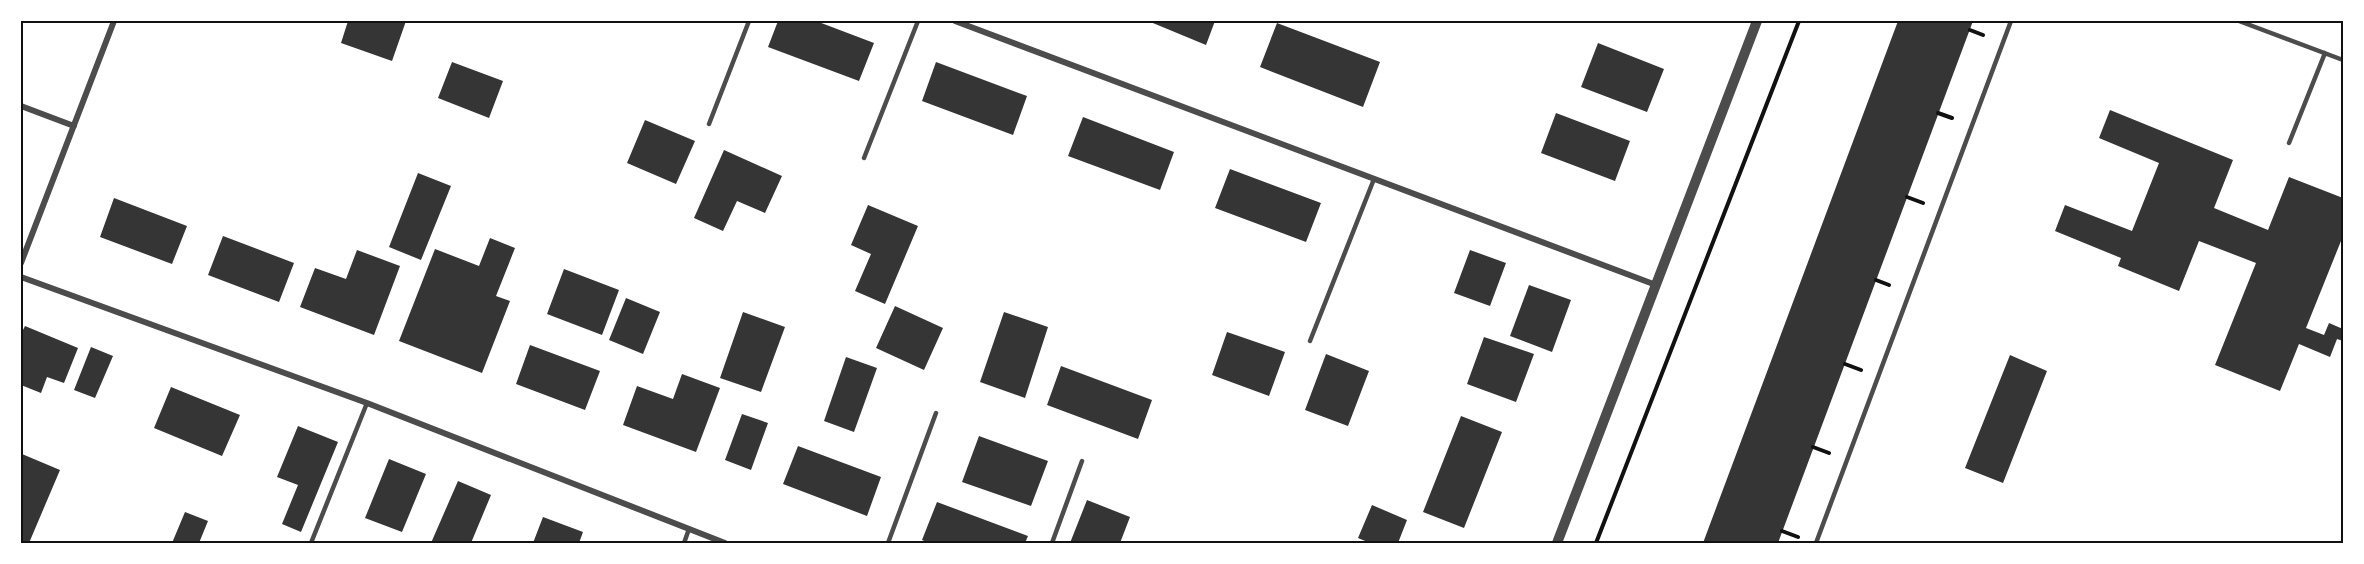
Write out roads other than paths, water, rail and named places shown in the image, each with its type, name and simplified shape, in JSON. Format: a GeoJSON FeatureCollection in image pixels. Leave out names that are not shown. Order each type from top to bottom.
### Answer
{"type":"FeatureCollection","features":[{"type":"Feature","properties":{"kind":"street"},"geometry":{"type":"LineString","coordinates":[[21,263],[114,21]]}},
{"type":"Feature","properties":{"kind":"street"},"geometry":{"type":"LineString","coordinates":[[955,21],[1656,285]]}},
{"type":"Feature","properties":{"kind":"street"},"geometry":{"type":"LineString","coordinates":[[1557,543],[1757,21]]}},
{"type":"Feature","properties":{"kind":"street"},"geometry":{"type":"LineString","coordinates":[[21,106],[74,126]]}},
{"type":"Feature","properties":{"kind":"street"},"geometry":{"type":"LineString","coordinates":[[21,277],[367,403],[725,543]]}},
{"type":"Feature","properties":{"kind":"lane"},"geometry":{"type":"LineString","coordinates":[[709,124],[749,21]]}},
{"type":"Feature","properties":{"kind":"lane"},"geometry":{"type":"LineString","coordinates":[[864,158],[918,21]]}},
{"type":"Feature","properties":{"kind":"lane"},"geometry":{"type":"LineString","coordinates":[[1816,543],[2012,21]]}},
{"type":"Feature","properties":{"kind":"lane"},"geometry":{"type":"LineString","coordinates":[[2239,21],[2343,60]]}},
{"type":"Feature","properties":{"kind":"lane"},"geometry":{"type":"LineString","coordinates":[[2289,143],[2325,53]]}},
{"type":"Feature","properties":{"kind":"lane"},"geometry":{"type":"LineString","coordinates":[[1310,341],[1374,179]]}},
{"type":"Feature","properties":{"kind":"lane"},"geometry":{"type":"LineString","coordinates":[[311,543],[367,403]]}},
{"type":"Feature","properties":{"kind":"lane"},"geometry":{"type":"LineString","coordinates":[[888,543],[936,413]]}},
{"type":"Feature","properties":{"kind":"lane"},"geometry":{"type":"LineString","coordinates":[[1052,543],[1082,461]]}},
{"type":"Feature","properties":{"kind":"lane"},"geometry":{"type":"LineString","coordinates":[[684,543],[689,529]]}}]}
